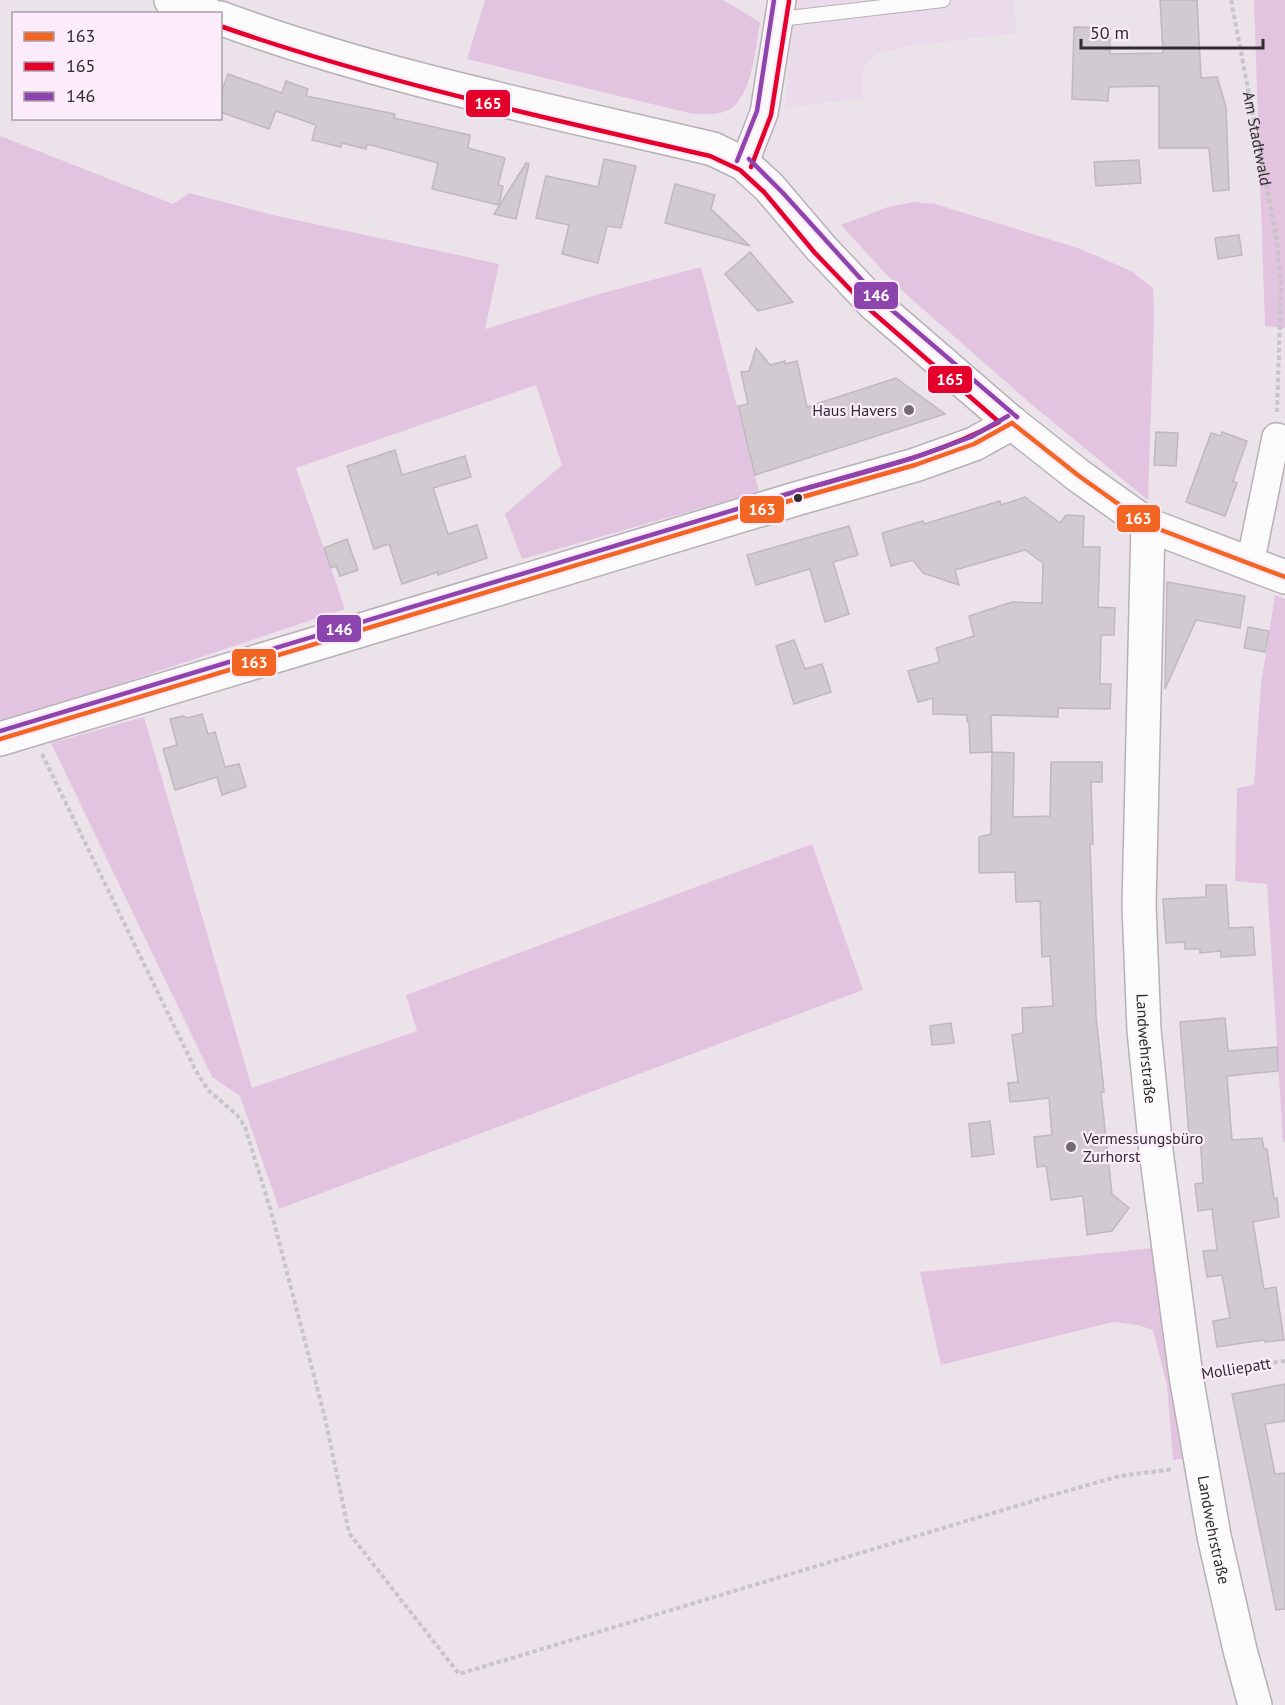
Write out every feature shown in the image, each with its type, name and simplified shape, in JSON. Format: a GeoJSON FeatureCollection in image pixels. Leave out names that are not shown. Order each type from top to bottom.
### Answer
{"type":"FeatureCollection","features":[{"type":"Feature","properties":{"kind":"street"},"geometry":{"type":"LineString","coordinates":[[171,0],[203,12]]}},
{"type":"Feature","properties":{"kind":"street"},"geometry":{"type":"LineString","coordinates":[[744,164],[764,113],[781,9]]}},
{"type":"Feature","properties":{"kind":"street"},"geometry":{"type":"LineString","coordinates":[[222,19],[320,52],[470,92],[713,149],[744,164],[769,187],[821,248],[874,304],[1012,423],[1079,476],[1148,525],[1285,577]]}},
{"type":"Feature","properties":{"kind":"street"},"geometry":{"type":"LineString","coordinates":[[15,734],[915,465],[974,444],[1012,423]]}},
{"type":"Feature","properties":{"kind":"street"},"geometry":{"type":"LineString","coordinates":[[1250,564],[1280,438]]}},
{"type":"Feature","properties":{"kind":"street","name":"Landwehrstraße"},"geometry":{"type":"LineString","coordinates":[[1148,525],[1139,906],[1143,996],[1156,1151],[1186,1376],[1214,1536],[1255,1705]]}},
{"type":"Feature","properties":{"kind":"lane"},"geometry":{"type":"LineString","coordinates":[[781,9],[943,0]]}},
{"type":"Feature","properties":{"kind":"path","name":"Am Stadtwald"},"geometry":{"type":"LineString","coordinates":[[1231,0],[1283,284],[1280,438]]}},
{"type":"Feature","properties":{"kind":"path"},"geometry":{"type":"LineString","coordinates":[[15,734],[196,1071],[208,1090],[237,1115],[244,1127],[272,1211],[326,1418],[349,1533],[459,1674],[1120,1476],[1202,1466]]}},
{"type":"Feature","properties":{"kind":"path","name":"Molliepatt"},"geometry":{"type":"LineString","coordinates":[[1186,1376],[1285,1361]]}},
{"type":"Feature","properties":{"kind":"shaded area"},"geometry":{"type":"Polygon","coordinates":[[[485,0],[723,0],[760,22],[751,72],[742,97],[735,106],[721,113],[699,114],[467,59],[485,0]]]}},
{"type":"Feature","properties":{"kind":"shaded area"},"geometry":{"type":"Polygon","coordinates":[[[796,0],[1013,0],[1017,33],[907,46],[877,54],[863,68],[863,98],[785,108],[796,0]]]}},
{"type":"Feature","properties":{"kind":"shaded area"},"geometry":{"type":"Polygon","coordinates":[[[1254,0],[1285,0],[1285,328],[1265,326],[1254,0]]]}},
{"type":"Feature","properties":{"kind":"shaded area"},"geometry":{"type":"Polygon","coordinates":[[[0,136],[173,204],[189,193],[273,215],[499,264],[485,329],[599,294],[701,267],[759,492],[522,559],[505,514],[562,465],[536,385],[296,468],[345,609],[0,724],[0,136]]]}},
{"type":"Feature","properties":{"kind":"shaded area"},"geometry":{"type":"Polygon","coordinates":[[[913,202],[935,204],[1078,248],[1131,271],[1153,288],[1148,500],[1031,404],[899,288],[841,225],[888,207],[913,202]]]}},
{"type":"Feature","properties":{"kind":"shaded area"},"geometry":{"type":"Polygon","coordinates":[[[1275,595],[1285,599],[1285,1142],[1283,1142],[1267,884],[1235,881],[1237,788],[1254,785],[1261,684],[1275,595]]]}},
{"type":"Feature","properties":{"kind":"shaded area"},"geometry":{"type":"Polygon","coordinates":[[[144,717],[252,1088],[417,1031],[406,995],[812,844],[863,990],[279,1209],[240,1096],[212,1077],[51,743],[144,717]]]}},
{"type":"Feature","properties":{"kind":"shaded area"},"geometry":{"type":"Polygon","coordinates":[[[1153,1248],[1188,1458],[1173,1460],[1167,1385],[1153,1330],[1138,1325],[1113,1322],[941,1365],[920,1272],[1153,1248]]]}},
{"type":"Feature","properties":{"kind":"building"},"geometry":{"type":"Polygon","coordinates":[[[1160,0],[1197,0],[1201,78],[1217,77],[1226,107],[1229,190],[1213,191],[1209,148],[1159,148],[1159,86],[1109,87],[1108,101],[1072,99],[1074,27],[1110,28],[1110,54],[1163,53],[1160,0]]]}},
{"type":"Feature","properties":{"kind":"building"},"geometry":{"type":"Polygon","coordinates":[[[228,74],[282,93],[286,81],[308,89],[306,96],[395,114],[394,118],[470,135],[468,148],[505,158],[498,185],[503,186],[499,205],[432,189],[438,163],[367,144],[366,149],[342,143],[341,147],[312,140],[316,125],[276,111],[269,129],[222,113],[222,90],[228,74]]]}},
{"type":"Feature","properties":{"kind":"building"},"geometry":{"type":"Polygon","coordinates":[[[604,159],[636,166],[621,228],[607,226],[598,263],[562,254],[569,225],[536,218],[546,176],[598,187],[604,159]]]}},
{"type":"Feature","properties":{"kind":"building"},"geometry":{"type":"Polygon","coordinates":[[[1139,160],[1141,183],[1096,186],[1094,162],[1139,160]]]}},
{"type":"Feature","properties":{"kind":"building"},"geometry":{"type":"Polygon","coordinates":[[[526,163],[529,164],[516,219],[494,214],[526,163]]]}},
{"type":"Feature","properties":{"kind":"building"},"geometry":{"type":"Polygon","coordinates":[[[675,184],[715,195],[711,209],[750,246],[665,223],[675,184]]]}},
{"type":"Feature","properties":{"kind":"building"},"geometry":{"type":"Polygon","coordinates":[[[1239,235],[1242,255],[1218,259],[1215,238],[1239,235]]]}},
{"type":"Feature","properties":{"kind":"building"},"geometry":{"type":"Polygon","coordinates":[[[750,252],[793,302],[758,311],[725,274],[750,252]]]}},
{"type":"Feature","properties":{"kind":"building"},"geometry":{"type":"Polygon","coordinates":[[[756,348],[770,365],[797,361],[807,407],[896,378],[945,414],[755,475],[738,406],[748,404],[741,372],[749,371],[756,348]]]}},
{"type":"Feature","properties":{"kind":"building"},"geometry":{"type":"Polygon","coordinates":[[[1156,432],[1178,433],[1176,466],[1154,465],[1156,432]]]}},
{"type":"Feature","properties":{"kind":"building"},"geometry":{"type":"Polygon","coordinates":[[[1222,432],[1247,441],[1233,481],[1237,483],[1225,516],[1186,502],[1211,433],[1221,436],[1222,432]]]}},
{"type":"Feature","properties":{"kind":"building"},"geometry":{"type":"Polygon","coordinates":[[[395,450],[402,475],[465,456],[471,477],[433,488],[448,534],[477,525],[487,558],[438,575],[438,572],[402,584],[389,544],[374,549],[347,466],[395,450]]]}},
{"type":"Feature","properties":{"kind":"building"},"geometry":{"type":"Polygon","coordinates":[[[1025,497],[1060,523],[1066,515],[1084,516],[1083,547],[1100,547],[1098,607],[1115,608],[1114,635],[1101,635],[1100,684],[1111,684],[1110,709],[1058,708],[1058,717],[991,715],[992,752],[970,753],[967,715],[933,714],[933,698],[918,702],[908,671],[940,662],[936,648],[974,636],[969,616],[1012,602],[1042,603],[1043,563],[1025,550],[955,570],[959,585],[923,573],[913,560],[891,566],[882,533],[923,521],[924,524],[1000,501],[1001,505],[1025,497]]]}},
{"type":"Feature","properties":{"kind":"building"},"geometry":{"type":"Polygon","coordinates":[[[849,526],[858,555],[833,562],[849,614],[825,622],[810,569],[756,585],[747,555],[849,526]]]}},
{"type":"Feature","properties":{"kind":"building"},"geometry":{"type":"Polygon","coordinates":[[[347,539],[358,570],[340,576],[336,566],[331,568],[324,548],[347,539]]]}},
{"type":"Feature","properties":{"kind":"building"},"geometry":{"type":"Polygon","coordinates":[[[1167,582],[1245,596],[1240,628],[1196,620],[1165,689],[1167,582]]]}},
{"type":"Feature","properties":{"kind":"building"},"geometry":{"type":"Polygon","coordinates":[[[1248,627],[1269,631],[1265,652],[1244,648],[1248,627]]]}},
{"type":"Feature","properties":{"kind":"building"},"geometry":{"type":"Polygon","coordinates":[[[794,640],[805,669],[822,664],[831,692],[794,704],[776,646],[794,640]]]}},
{"type":"Feature","properties":{"kind":"building"},"geometry":{"type":"Polygon","coordinates":[[[202,714],[208,734],[215,732],[225,767],[239,764],[246,787],[222,795],[217,777],[175,790],[163,749],[177,745],[170,719],[202,714]]]}},
{"type":"Feature","properties":{"kind":"building"},"geometry":{"type":"Polygon","coordinates":[[[992,752],[1014,753],[1013,817],[1050,816],[1051,762],[1102,762],[1102,782],[1091,782],[1093,844],[1090,844],[1096,1016],[1104,1092],[1101,1092],[1112,1194],[1129,1208],[1112,1231],[1087,1235],[1083,1196],[1051,1200],[1046,1166],[1037,1167],[1034,1137],[1052,1135],[1049,1098],[1010,1102],[1008,1083],[1018,1082],[1012,1035],[1023,1033],[1022,1008],[1053,1006],[1050,956],[1042,957],[1040,901],[1016,902],[1015,872],[979,873],[979,837],[991,834],[992,752]]]}},
{"type":"Feature","properties":{"kind":"building"},"geometry":{"type":"Polygon","coordinates":[[[1206,885],[1226,885],[1229,928],[1253,927],[1255,955],[1221,957],[1221,951],[1200,953],[1200,949],[1185,949],[1185,942],[1166,943],[1163,899],[1206,897],[1206,885]]]}},
{"type":"Feature","properties":{"kind":"building"},"geometry":{"type":"Polygon","coordinates":[[[1225,1018],[1228,1051],[1277,1047],[1278,1071],[1227,1076],[1232,1140],[1262,1138],[1264,1149],[1267,1149],[1279,1217],[1253,1222],[1264,1289],[1276,1287],[1284,1340],[1265,1342],[1264,1340],[1217,1347],[1213,1321],[1230,1318],[1222,1275],[1207,1277],[1203,1251],[1217,1250],[1212,1209],[1198,1211],[1195,1184],[1203,1183],[1200,1135],[1189,1136],[1180,1022],[1225,1018]]]}},
{"type":"Feature","properties":{"kind":"building"},"geometry":{"type":"Polygon","coordinates":[[[951,1023],[954,1043],[932,1045],[930,1026],[951,1023]]]}},
{"type":"Feature","properties":{"kind":"building"},"geometry":{"type":"Polygon","coordinates":[[[990,1121],[994,1154],[972,1157],[969,1124],[990,1121]]]}},
{"type":"Feature","properties":{"kind":"building"},"geometry":{"type":"Polygon","coordinates":[[[1285,1384],[1285,1421],[1265,1424],[1275,1474],[1285,1473],[1285,1609],[1276,1610],[1232,1394],[1285,1384]]]}},
{"type":"Feature","properties":{"kind":"transit line","name":"146"},"geometry":{"type":"LineString","coordinates":[[737,161],[757,111],[774,0]]}},
{"type":"Feature","properties":{"kind":"transit line","name":"165"},"geometry":{"type":"LineString","coordinates":[[751,167],[771,115],[789,1]]}},
{"type":"Feature","properties":{"kind":"transit line","name":"165"},"geometry":{"type":"LineString","coordinates":[[222,27],[341,65],[403,82],[710,156],[740,170],[764,192],[815,253],[869,309],[999,422],[926,454],[797,491]]}},
{"type":"Feature","properties":{"kind":"transit line","name":"146"},"geometry":{"type":"LineString","coordinates":[[749,159],[879,299],[1017,417]]}},
{"type":"Feature","properties":{"kind":"transit line","name":"146"},"geometry":{"type":"LineString","coordinates":[[0,731],[913,458],[971,437],[1008,416]]}},
{"type":"Feature","properties":{"kind":"transit line","name":"163"},"geometry":{"type":"LineString","coordinates":[[1012,423],[1079,476],[1148,525],[1285,577]]}},
{"type":"Feature","properties":{"kind":"transit line","name":"163"},"geometry":{"type":"LineString","coordinates":[[0,739],[915,465],[974,444],[1012,423]]}},
{"type":"Feature","properties":{"kind":"place","name":"Haus Havers"},"geometry":{"type":"Point","coordinates":[909,410]}},
{"type":"Feature","properties":{"kind":"place","name":"Vermessungsbüro Zurhorst"},"geometry":{"type":"Point","coordinates":[1071,1147]}}]}
